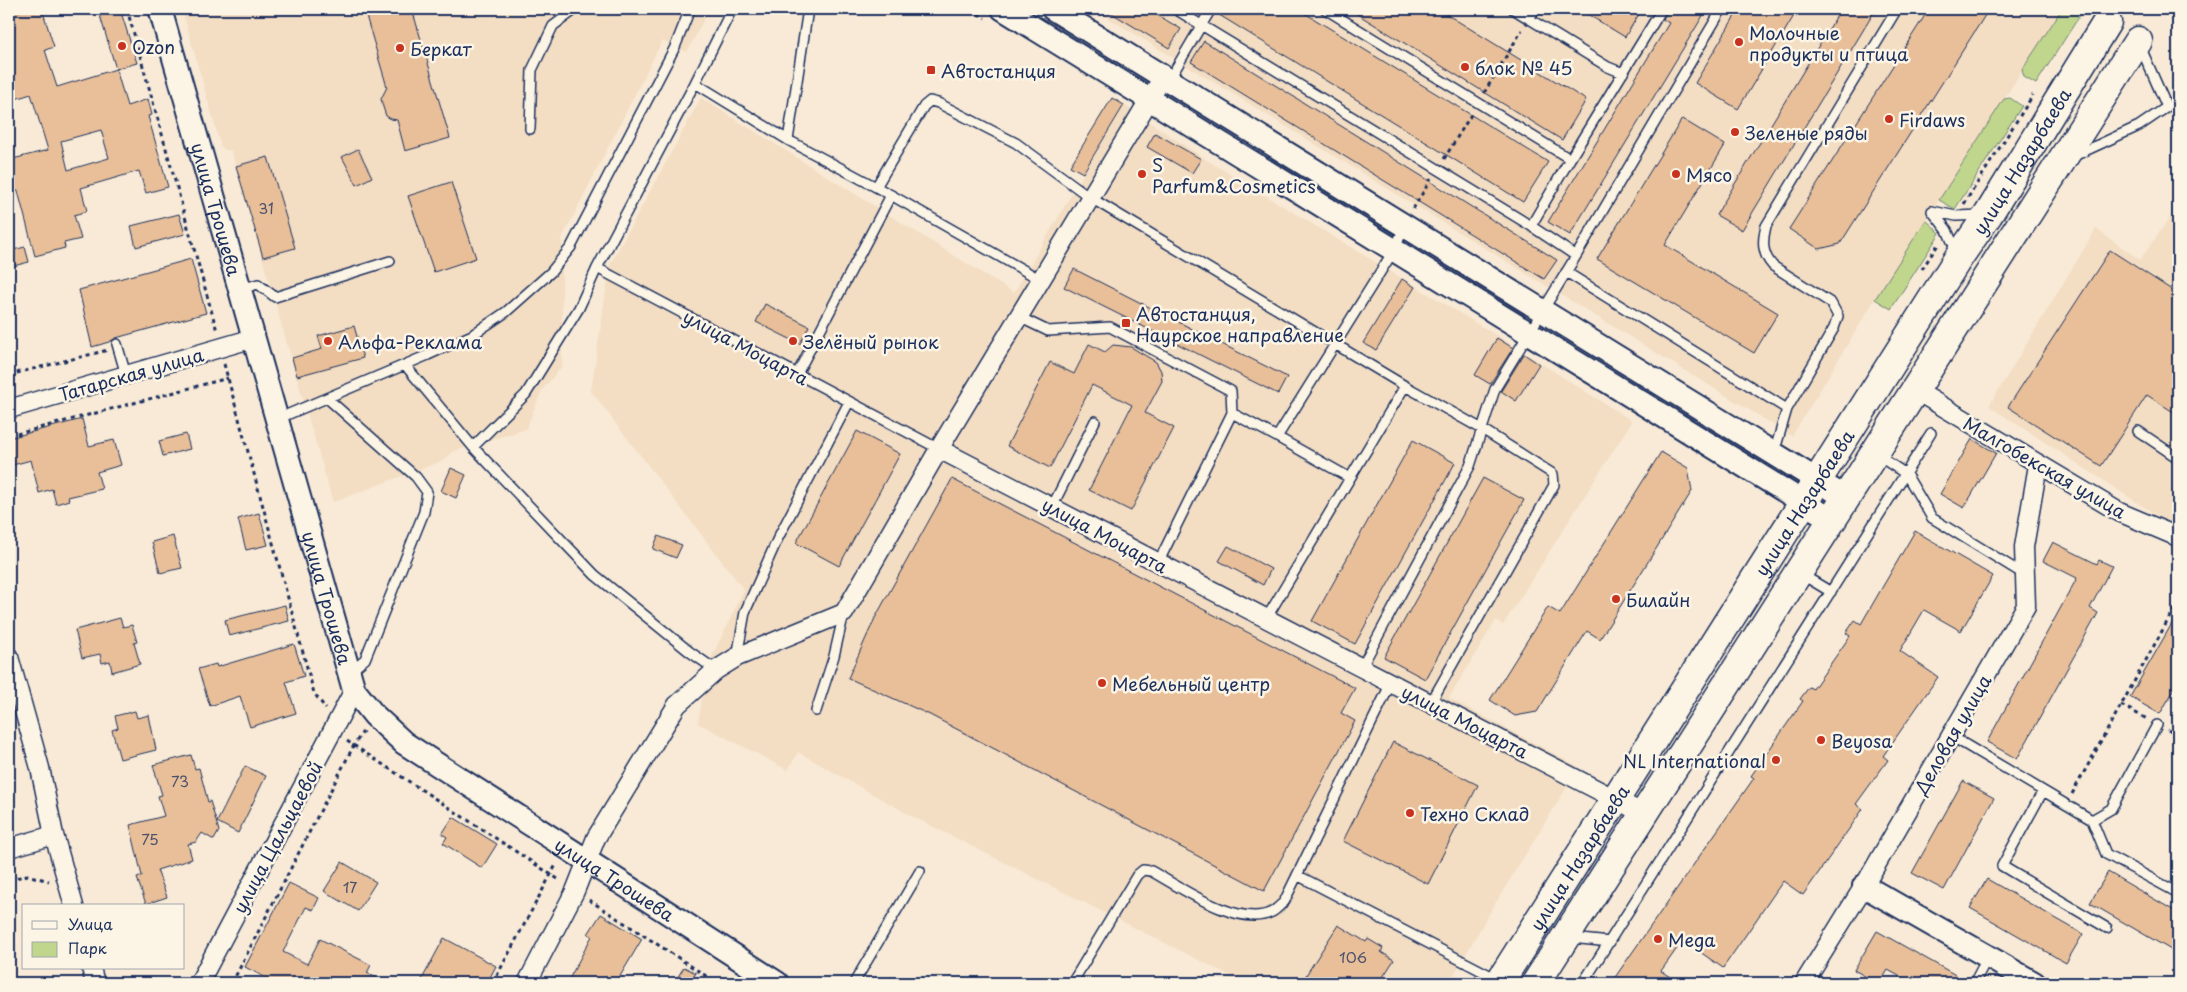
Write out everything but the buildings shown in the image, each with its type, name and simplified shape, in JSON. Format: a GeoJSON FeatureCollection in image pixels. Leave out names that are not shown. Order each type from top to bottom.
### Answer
{"type":"FeatureCollection","features":[{"type":"Feature","properties":{"kind":"main road","name":"улица Назарбаева"},"geometry":{"type":"LineString","coordinates":[[1500,982],[2108,22]]}},
{"type":"Feature","properties":{"kind":"main road","name":"улица Назарбаева"},"geometry":{"type":"LineString","coordinates":[[1536,983],[2138,41]]}},
{"type":"Feature","properties":{"kind":"street","name":"улица Трошева"},"geometry":{"type":"LineString","coordinates":[[160,9],[351,681],[374,715],[404,743],[777,983]]}},
{"type":"Feature","properties":{"kind":"street"},"geometry":{"type":"LineString","coordinates":[[1003,9],[1803,503],[1839,509]]}},
{"type":"Feature","properties":{"kind":"street"},"geometry":{"type":"LineString","coordinates":[[1053,9],[1817,480],[1839,509]]}},
{"type":"Feature","properties":{"kind":"street"},"geometry":{"type":"LineString","coordinates":[[527,983],[575,890],[596,838],[677,704],[716,670],[737,657],[844,613],[939,449],[1150,99],[1166,78]]}},
{"type":"Feature","properties":{"kind":"street","name":"Татарская улица"},"geometry":{"type":"LineString","coordinates":[[9,410],[254,338]]}},
{"type":"Feature","properties":{"kind":"street","name":"Малгобекская улица"},"geometry":{"type":"LineString","coordinates":[[1915,390],[2119,512],[2178,537]]}},
{"type":"Feature","properties":{"kind":"street","name":"улица Моцарта"},"geometry":{"type":"LineString","coordinates":[[939,449],[1644,814]]}},
{"type":"Feature","properties":{"kind":"street","name":"Деловая улица"},"geometry":{"type":"LineString","coordinates":[[1804,983],[1864,886],[2026,606],[2024,547],[2038,465]]}},
{"type":"Feature","properties":{"kind":"street"},"geometry":{"type":"LineString","coordinates":[[9,657],[40,768],[54,835],[73,904]]}},
{"type":"Feature","properties":{"kind":"street","name":"улица Цальцаевой"},"geometry":{"type":"LineString","coordinates":[[199,983],[337,724],[351,681]]}},
{"type":"Feature","properties":{"kind":"street"},"geometry":{"type":"LineString","coordinates":[[9,848],[54,835]]}},
{"type":"Feature","properties":{"kind":"street"},"geometry":{"type":"LineString","coordinates":[[1864,886],[2034,983]]}},
{"type":"Feature","properties":{"kind":"street"},"geometry":{"type":"LineString","coordinates":[[92,970],[95,983]]}},
{"type":"Feature","properties":{"kind":"lane"},"geometry":{"type":"LineString","coordinates":[[530,128],[532,70],[552,26],[576,9]]}},
{"type":"Feature","properties":{"kind":"lane"},"geometry":{"type":"LineString","coordinates":[[277,420],[472,334],[506,312],[551,272],[575,238],[675,47],[690,9]]}},
{"type":"Feature","properties":{"kind":"lane"},"geometry":{"type":"LineString","coordinates":[[473,448],[526,394],[579,308],[597,268],[732,9]]}},
{"type":"Feature","properties":{"kind":"lane"},"geometry":{"type":"LineString","coordinates":[[788,140],[808,9]]}},
{"type":"Feature","properties":{"kind":"lane"},"geometry":{"type":"LineString","coordinates":[[1176,9],[1531,226],[1576,256]]}},
{"type":"Feature","properties":{"kind":"lane"},"geometry":{"type":"LineString","coordinates":[[1166,78],[1211,9]]}},
{"type":"Feature","properties":{"kind":"lane"},"geometry":{"type":"LineString","coordinates":[[1325,9],[1570,159]]}},
{"type":"Feature","properties":{"kind":"lane"},"geometry":{"type":"LineString","coordinates":[[1514,9],[1608,67],[1623,73]]}},
{"type":"Feature","properties":{"kind":"lane"},"geometry":{"type":"LineString","coordinates":[[1529,18],[1535,9]]}},
{"type":"Feature","properties":{"kind":"lane"},"geometry":{"type":"LineString","coordinates":[[1531,226],[1662,9]]}},
{"type":"Feature","properties":{"kind":"lane"},"geometry":{"type":"LineString","coordinates":[[1361,668],[1470,466],[1495,389],[1722,9]]}},
{"type":"Feature","properties":{"kind":"lane"},"geometry":{"type":"LineString","coordinates":[[1774,453],[1787,409],[1834,328],[1838,316],[1831,303],[1773,266],[1767,259],[1763,239],[1766,226],[1897,9]]}},
{"type":"Feature","properties":{"kind":"lane"},"geometry":{"type":"LineString","coordinates":[[2061,163],[2139,126],[2167,108],[2138,41]]}},
{"type":"Feature","properties":{"kind":"lane"},"geometry":{"type":"LineString","coordinates":[[695,83],[788,140],[891,195],[1041,280]]}},
{"type":"Feature","properties":{"kind":"lane"},"geometry":{"type":"LineString","coordinates":[[876,187],[924,106],[934,101],[1016,143],[1091,198],[1405,386],[1482,428],[1553,474],[1555,482],[1430,704]]}},
{"type":"Feature","properties":{"kind":"lane"},"geometry":{"type":"LineString","coordinates":[[797,374],[891,195]]}},
{"type":"Feature","properties":{"kind":"lane"},"geometry":{"type":"LineString","coordinates":[[1959,257],[1947,230],[1932,211],[1956,216],[1988,214]]}},
{"type":"Feature","properties":{"kind":"lane"},"geometry":{"type":"LineString","coordinates":[[1277,437],[1394,250],[1405,226]]}},
{"type":"Feature","properties":{"kind":"lane"},"geometry":{"type":"LineString","coordinates":[[240,289],[258,284],[275,297],[390,261]]}},
{"type":"Feature","properties":{"kind":"lane","name":"улица Моцарта"},"geometry":{"type":"LineString","coordinates":[[597,268],[939,449]]}},
{"type":"Feature","properties":{"kind":"lane"},"geometry":{"type":"LineString","coordinates":[[1566,272],[1787,409]]}},
{"type":"Feature","properties":{"kind":"lane"},"geometry":{"type":"LineString","coordinates":[[1019,317],[1048,330],[1110,328],[1231,391],[1232,413],[1158,563]]}},
{"type":"Feature","properties":{"kind":"lane"},"geometry":{"type":"LineString","coordinates":[[117,346],[126,375]]}},
{"type":"Feature","properties":{"kind":"lane"},"geometry":{"type":"LineString","coordinates":[[405,365],[473,448],[595,575],[690,652],[716,670]]}},
{"type":"Feature","properties":{"kind":"lane"},"geometry":{"type":"LineString","coordinates":[[1266,619],[1405,386]]}},
{"type":"Feature","properties":{"kind":"lane"},"geometry":{"type":"LineString","coordinates":[[327,398],[416,477],[427,492],[424,512],[365,659],[351,681]]}},
{"type":"Feature","properties":{"kind":"lane"},"geometry":{"type":"LineString","coordinates":[[737,657],[748,604],[778,538],[849,402]]}},
{"type":"Feature","properties":{"kind":"lane"},"geometry":{"type":"LineString","coordinates":[[1232,413],[1350,478]]}},
{"type":"Feature","properties":{"kind":"lane"},"geometry":{"type":"LineString","coordinates":[[1052,507],[1096,421]]}},
{"type":"Feature","properties":{"kind":"lane"},"geometry":{"type":"LineString","coordinates":[[2138,431],[2178,458]]}},
{"type":"Feature","properties":{"kind":"lane"},"geometry":{"type":"LineString","coordinates":[[1583,983],[1931,433]]}},
{"type":"Feature","properties":{"kind":"lane"},"geometry":{"type":"LineString","coordinates":[[1874,454],[1906,474],[1932,518],[2025,576]]}},
{"type":"Feature","properties":{"kind":"lane"},"geometry":{"type":"LineString","coordinates":[[1799,572],[1831,592]]}},
{"type":"Feature","properties":{"kind":"lane"},"geometry":{"type":"LineString","coordinates":[[816,711],[834,656],[844,613]]}},
{"type":"Feature","properties":{"kind":"lane"},"geometry":{"type":"LineString","coordinates":[[1072,983],[1137,875],[1143,870],[1151,871],[1221,909],[1239,914],[1258,916],[1272,912],[1284,902],[1391,683]]}},
{"type":"Feature","properties":{"kind":"lane"},"geometry":{"type":"LineString","coordinates":[[2092,820],[2111,809],[2157,724]]}},
{"type":"Feature","properties":{"kind":"lane"},"geometry":{"type":"LineString","coordinates":[[1951,736],[2092,820],[2106,854],[2178,893]]}},
{"type":"Feature","properties":{"kind":"lane"},"geometry":{"type":"LineString","coordinates":[[2043,791],[2002,866],[2107,928]]}},
{"type":"Feature","properties":{"kind":"lane"},"geometry":{"type":"LineString","coordinates":[[854,983],[920,871]]}},
{"type":"Feature","properties":{"kind":"lane"},"geometry":{"type":"LineString","coordinates":[[1297,875],[1500,982]]}},
{"type":"Feature","properties":{"kind":"lane"},"geometry":{"type":"LineString","coordinates":[[1565,937],[1610,942]]}},
{"type":"Feature","properties":{"kind":"lane"},"geometry":{"type":"LineString","coordinates":[[1974,983],[1988,957]]}},
{"type":"Feature","properties":{"kind":"path"},"geometry":{"type":"LineString","coordinates":[[9,11],[15,9]]}},
{"type":"Feature","properties":{"kind":"path"},"geometry":{"type":"LineString","coordinates":[[127,9],[314,693],[337,724],[337,735],[717,983]]}},
{"type":"Feature","properties":{"kind":"path"},"geometry":{"type":"LineString","coordinates":[[9,375],[117,346]]}},
{"type":"Feature","properties":{"kind":"path"},"geometry":{"type":"LineString","coordinates":[[9,436],[228,378]]}},
{"type":"Feature","properties":{"kind":"path"},"geometry":{"type":"LineString","coordinates":[[2066,804],[2178,602]]}},
{"type":"Feature","properties":{"kind":"path"},"geometry":{"type":"LineString","coordinates":[[232,983],[354,746],[374,715]]}},
{"type":"Feature","properties":{"kind":"path"},"geometry":{"type":"LineString","coordinates":[[492,983],[565,847]]}},
{"type":"Feature","properties":{"kind":"path"},"geometry":{"type":"LineString","coordinates":[[9,880],[27,875],[68,885]]}},
{"type":"Feature","properties":{"kind":"shaded area"},"geometry":{"type":"Polygon","coordinates":[[[182,9],[709,9],[687,52],[662,41],[562,238],[562,366],[542,390],[526,429],[454,451],[442,461],[333,502],[231,150],[225,150],[221,147],[182,9]]]}},
{"type":"Feature","properties":{"kind":"shaded area"},"geometry":{"type":"Polygon","coordinates":[[[1094,9],[2062,9],[1875,299],[1792,436],[1094,9]]]}},
{"type":"Feature","properties":{"kind":"shaded area"},"geometry":{"type":"Polygon","coordinates":[[[701,98],[1014,293],[1124,105],[1208,161],[1509,343],[1632,421],[1503,625],[1496,620],[1449,698],[1579,767],[1449,983],[1228,983],[1231,976],[912,816],[798,752],[788,770],[698,723],[708,665],[744,590],[591,391],[610,265],[701,98]]]}},
{"type":"Feature","properties":{"kind":"shaded area"},"geometry":{"type":"Polygon","coordinates":[[[2178,206],[2178,529],[1989,406],[2096,229],[2140,260],[2178,206]]]}},
{"type":"Feature","properties":{"kind":"green space"},"geometry":{"type":"Polygon","coordinates":[[[2062,9],[2084,9],[2036,84],[2024,77],[2022,70],[2062,9]]]}},
{"type":"Feature","properties":{"kind":"green space"},"geometry":{"type":"Polygon","coordinates":[[[2010,98],[2022,106],[1955,209],[1939,200],[2004,99],[2010,98]]]}},
{"type":"Feature","properties":{"kind":"green space"},"geometry":{"type":"Polygon","coordinates":[[[1926,220],[1940,233],[1891,309],[1875,299],[1926,220]]]}},
{"type":"Feature","properties":{"kind":"place","name":"Молочные продукты и птица"},"geometry":{"type":"Point","coordinates":[1739,42]}},
{"type":"Feature","properties":{"kind":"place","name":"Ozon"},"geometry":{"type":"Point","coordinates":[122,46]}},
{"type":"Feature","properties":{"kind":"place","name":"Беркат"},"geometry":{"type":"Point","coordinates":[400,48]}},
{"type":"Feature","properties":{"kind":"place","name":"блок № 45"},"geometry":{"type":"Point","coordinates":[1465,67]}},
{"type":"Feature","properties":{"kind":"place","name":"Автостанция"},"geometry":{"type":"Point","coordinates":[931,70]}},
{"type":"Feature","properties":{"kind":"place","name":"Firdaws"},"geometry":{"type":"Point","coordinates":[1889,119]}},
{"type":"Feature","properties":{"kind":"place","name":"Зеленые ряды"},"geometry":{"type":"Point","coordinates":[1735,132]}},
{"type":"Feature","properties":{"kind":"place","name":"S Parfum&Cosmetics"},"geometry":{"type":"Point","coordinates":[1142,174]}},
{"type":"Feature","properties":{"kind":"place","name":"Мясо"},"geometry":{"type":"Point","coordinates":[1676,174]}},
{"type":"Feature","properties":{"kind":"place","name":"Автостанция, Наурское направление"},"geometry":{"type":"Point","coordinates":[1126,323]}},
{"type":"Feature","properties":{"kind":"place","name":"Альфа-Реклама"},"geometry":{"type":"Point","coordinates":[328,341]}},
{"type":"Feature","properties":{"kind":"place","name":"Зелёный рынок"},"geometry":{"type":"Point","coordinates":[793,341]}},
{"type":"Feature","properties":{"kind":"place","name":"Билайн"},"geometry":{"type":"Point","coordinates":[1616,599]}},
{"type":"Feature","properties":{"kind":"place","name":"Мебельный центр"},"geometry":{"type":"Point","coordinates":[1102,683]}},
{"type":"Feature","properties":{"kind":"place","name":"Beyosa"},"geometry":{"type":"Point","coordinates":[1821,740]}},
{"type":"Feature","properties":{"kind":"place","name":"NL International"},"geometry":{"type":"Point","coordinates":[1776,760]}},
{"type":"Feature","properties":{"kind":"place","name":"Техно Склад"},"geometry":{"type":"Point","coordinates":[1410,813]}},
{"type":"Feature","properties":{"kind":"place","name":"Mega"},"geometry":{"type":"Point","coordinates":[1658,939]}}]}
